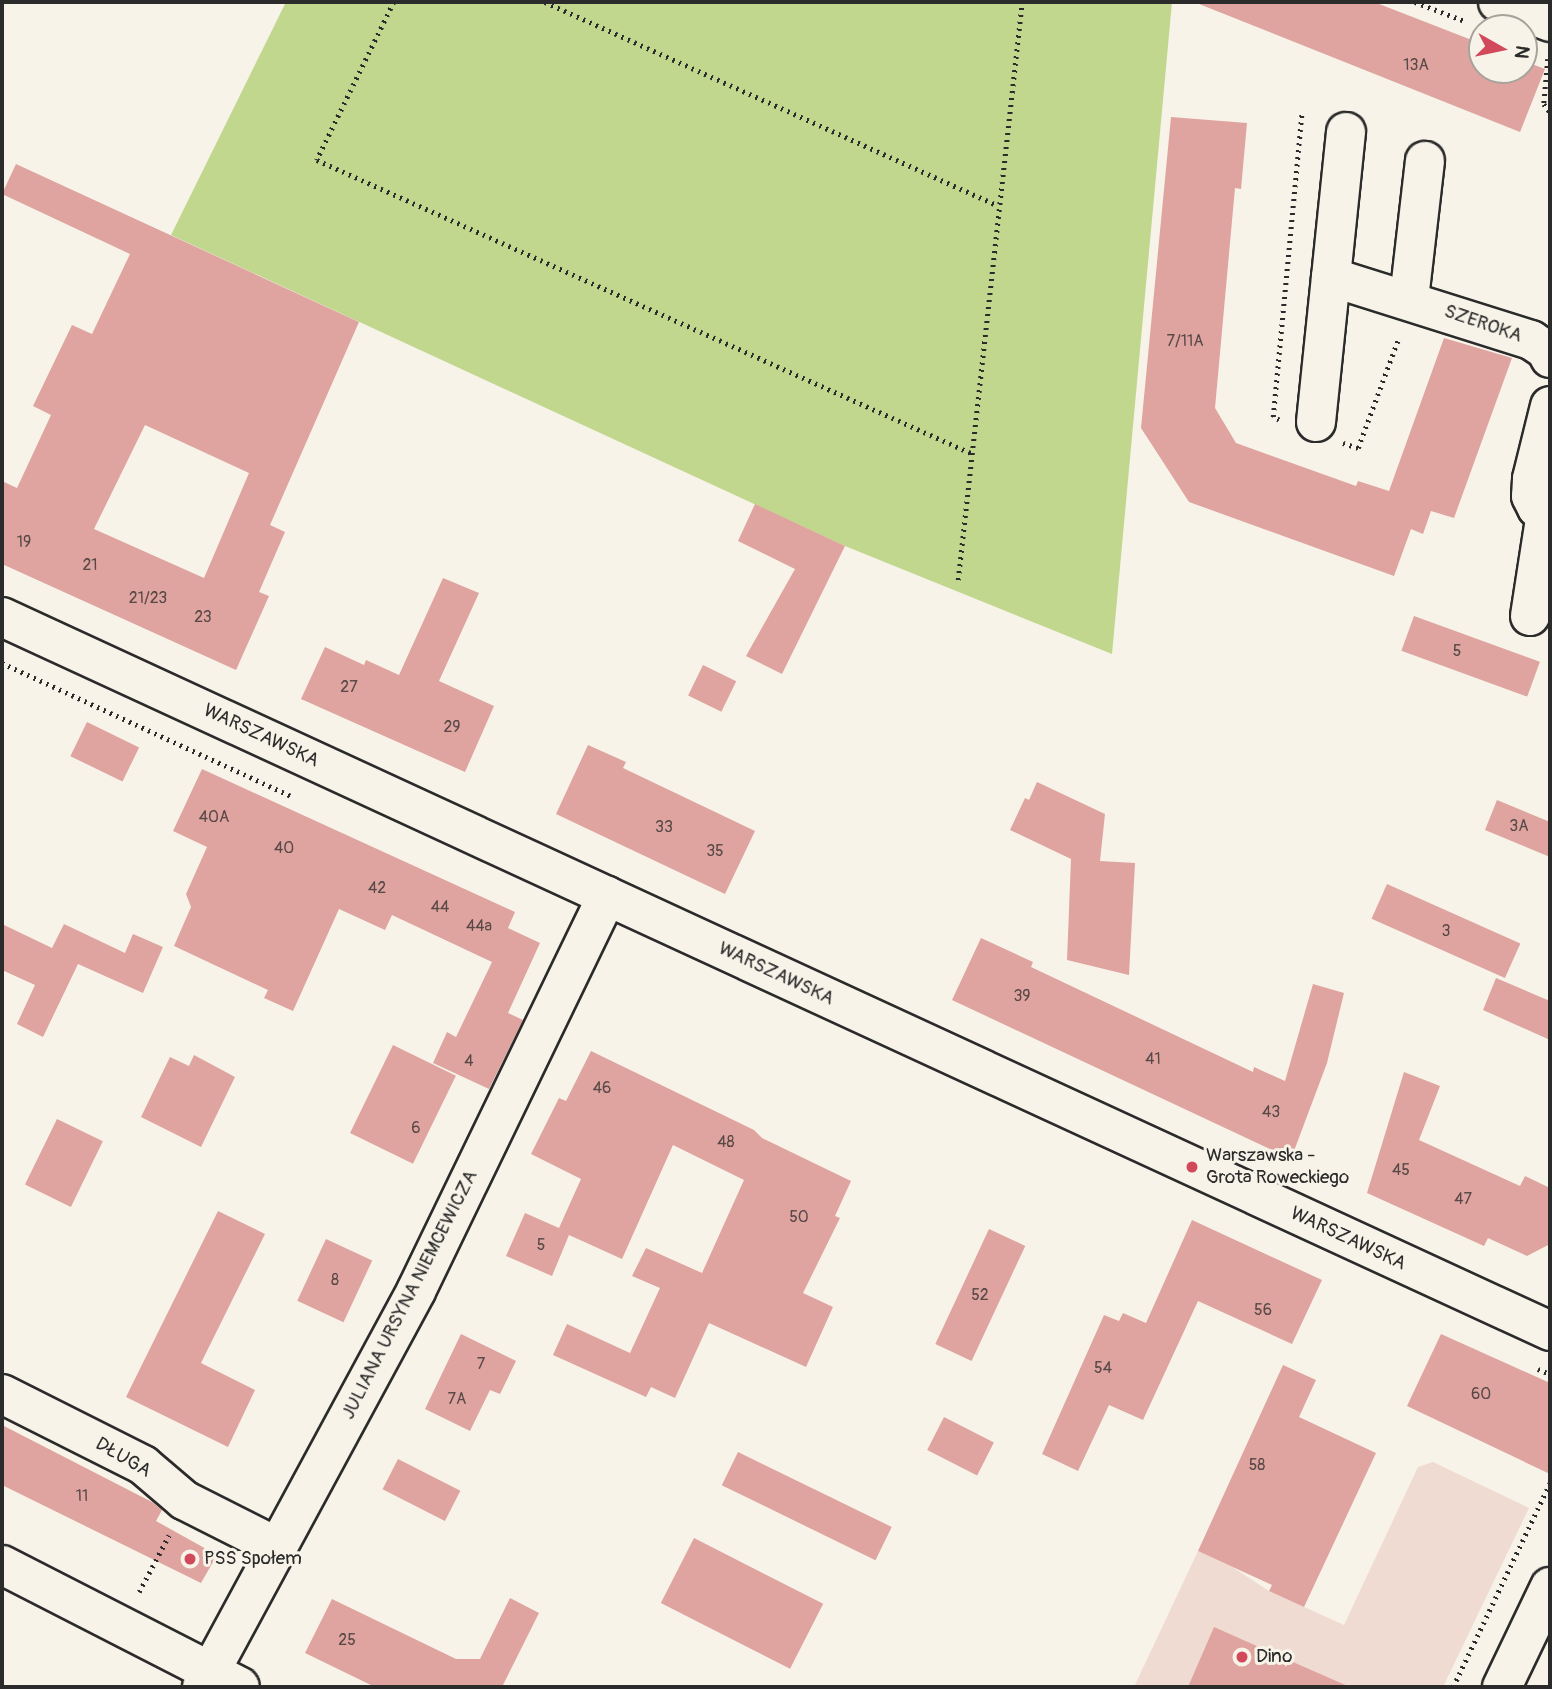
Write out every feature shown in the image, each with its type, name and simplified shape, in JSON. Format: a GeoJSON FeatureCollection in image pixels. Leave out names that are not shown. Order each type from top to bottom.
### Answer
{"type":"FeatureCollection","features":[{"type":"Feature","properties":{"kind":"street"},"geometry":{"type":"LineString","coordinates":[[1484,13],[1550,38]]}},
{"type":"Feature","properties":{"kind":"street"},"geometry":{"type":"LineString","coordinates":[[1312,428],[1346,132]]}},
{"type":"Feature","properties":{"kind":"street"},"geometry":{"type":"LineString","coordinates":[[1405,315],[1425,161]]}},
{"type":"Feature","properties":{"kind":"street","name":"SZEROKA"},"geometry":{"type":"LineString","coordinates":[[1331,277],[1405,315],[1531,340],[1546,350],[1550,358]]}},
{"type":"Feature","properties":{"kind":"street"},"geometry":{"type":"LineString","coordinates":[[1530,616],[1548,514],[1537,508],[1531,496],[1532,480],[1550,406]]}},
{"type":"Feature","properties":{"kind":"street","name":"WARSZAWSKA"},"geometry":{"type":"LineString","coordinates":[[2,617],[607,896],[1533,1314],[1550,1331]]}},
{"type":"Feature","properties":{"kind":"street","name":"JULIANA URSYNA NIEMCEWICZA"},"geometry":{"type":"LineString","coordinates":[[218,1682],[277,1547],[416,1292],[607,896]]}},
{"type":"Feature","properties":{"kind":"street","name":"DŁUGA"},"geometry":{"type":"LineString","coordinates":[[2,1394],[144,1465],[184,1500],[277,1547]]}},
{"type":"Feature","properties":{"kind":"street"},"geometry":{"type":"LineString","coordinates":[[2,1565],[218,1682]]}},
{"type":"Feature","properties":{"kind":"street"},"geometry":{"type":"LineString","coordinates":[[1502,1687],[1550,1587]]}},
{"type":"Feature","properties":{"kind":"path"},"geometry":{"type":"LineString","coordinates":[[394,2],[317,160],[973,454]]}},
{"type":"Feature","properties":{"kind":"path"},"geometry":{"type":"LineString","coordinates":[[545,2],[997,205]]}},
{"type":"Feature","properties":{"kind":"path"},"geometry":{"type":"LineString","coordinates":[[958,580],[997,205],[1022,2]]}},
{"type":"Feature","properties":{"kind":"path"},"geometry":{"type":"LineString","coordinates":[[1415,2],[1484,13]]}},
{"type":"Feature","properties":{"kind":"path"},"geometry":{"type":"LineString","coordinates":[[1550,38],[1544,104],[1550,112]]}},
{"type":"Feature","properties":{"kind":"path"},"geometry":{"type":"LineString","coordinates":[[1302,112],[1273,417],[1312,428],[1358,449],[1405,315]]}},
{"type":"Feature","properties":{"kind":"path"},"geometry":{"type":"LineString","coordinates":[[1530,1365],[1550,1374]]}},
{"type":"Feature","properties":{"kind":"path"},"geometry":{"type":"LineString","coordinates":[[1453,1687],[1550,1483]]}},
{"type":"Feature","properties":{"kind":"path"},"geometry":{"type":"LineString","coordinates":[[135,1599],[176,1523]]}},
{"type":"Feature","properties":{"kind":"shaded area"},"geometry":{"type":"Polygon","coordinates":[[[1433,1462],[1529,1508],[1443,1687],[1134,1687],[1198,1551],[1231,1566],[1269,1591],[1344,1625],[1418,1467],[1433,1462]]]}},
{"type":"Feature","properties":{"kind":"green space"},"geometry":{"type":"Polygon","coordinates":[[[286,2],[1172,2],[1112,654],[845,546],[171,235],[286,2]]]}},
{"type":"Feature","properties":{"kind":"building"},"geometry":{"type":"Polygon","coordinates":[[[1194,2],[1374,2],[1468,39],[1468,84],[1538,84],[1538,66],[1545,69],[1520,132],[1194,2]]]}},
{"type":"Feature","properties":{"kind":"building"},"geometry":{"type":"Polygon","coordinates":[[[1171,117],[1247,123],[1241,189],[1235,188],[1215,408],[1236,443],[1356,486],[1358,481],[1389,491],[1444,338],[1512,358],[1454,518],[1431,511],[1423,534],[1411,529],[1394,576],[1189,502],[1141,428],[1171,117]]]}},
{"type":"Feature","properties":{"kind":"building"},"geometry":{"type":"Polygon","coordinates":[[[16,164],[359,322],[270,525],[285,532],[259,592],[269,596],[236,670],[2,564],[2,481],[17,488],[51,415],[33,406],[72,325],[92,334],[130,254],[2,194],[16,164]],[[145,425],[94,529],[204,578],[249,473],[145,425]]]}},
{"type":"Feature","properties":{"kind":"building"},"geometry":{"type":"Polygon","coordinates":[[[755,504],[845,546],[782,674],[746,656],[795,569],[738,541],[755,504]]]}},
{"type":"Feature","properties":{"kind":"building"},"geometry":{"type":"Polygon","coordinates":[[[443,578],[479,593],[439,681],[494,706],[465,772],[301,699],[325,647],[364,665],[366,660],[399,675],[443,578]]]}},
{"type":"Feature","properties":{"kind":"building"},"geometry":{"type":"Polygon","coordinates":[[[1414,616],[1540,662],[1527,697],[1401,651],[1414,616]]]}},
{"type":"Feature","properties":{"kind":"building"},"geometry":{"type":"Polygon","coordinates":[[[703,665],[736,681],[721,712],[688,696],[703,665]]]}},
{"type":"Feature","properties":{"kind":"building"},"geometry":{"type":"Polygon","coordinates":[[[87,722],[139,747],[122,782],[70,756],[87,722]]]}},
{"type":"Feature","properties":{"kind":"building"},"geometry":{"type":"Polygon","coordinates":[[[588,745],[626,762],[623,768],[755,831],[725,894],[556,814],[588,745]]]}},
{"type":"Feature","properties":{"kind":"building"},"geometry":{"type":"Polygon","coordinates":[[[202,769],[515,912],[508,928],[540,943],[508,1013],[523,1020],[489,1089],[433,1063],[447,1032],[456,1037],[492,962],[392,915],[385,930],[339,909],[293,1011],[264,998],[268,990],[174,946],[191,907],[186,894],[207,847],[173,831],[202,769]]]}},
{"type":"Feature","properties":{"kind":"building"},"geometry":{"type":"Polygon","coordinates":[[[1037,782],[1105,814],[1100,861],[1135,863],[1129,975],[1067,960],[1071,859],[1010,830],[1025,798],[1029,800],[1037,782]]]}},
{"type":"Feature","properties":{"kind":"building"},"geometry":{"type":"Polygon","coordinates":[[[1497,800],[1550,822],[1550,857],[1485,830],[1497,800]]]}},
{"type":"Feature","properties":{"kind":"building"},"geometry":{"type":"Polygon","coordinates":[[[1387,884],[1520,943],[1505,978],[1372,919],[1387,884]]]}},
{"type":"Feature","properties":{"kind":"building"},"geometry":{"type":"Polygon","coordinates":[[[2,924],[52,948],[64,924],[125,953],[133,934],[163,947],[143,993],[78,964],[43,1037],[17,1024],[35,985],[2,970],[2,924]]]}},
{"type":"Feature","properties":{"kind":"building"},"geometry":{"type":"Polygon","coordinates":[[[981,938],[1033,962],[1031,967],[1253,1072],[1254,1067],[1285,1081],[1313,984],[1344,993],[1327,1063],[1291,1159],[952,1000],[981,938]]]}},
{"type":"Feature","properties":{"kind":"building"},"geometry":{"type":"Polygon","coordinates":[[[1496,978],[1550,1001],[1550,1040],[1483,1010],[1496,978]]]}},
{"type":"Feature","properties":{"kind":"building"},"geometry":{"type":"Polygon","coordinates":[[[393,1045],[456,1076],[413,1164],[350,1133],[393,1045]]]}},
{"type":"Feature","properties":{"kind":"building"},"geometry":{"type":"Polygon","coordinates":[[[591,1051],[754,1130],[762,1138],[851,1181],[835,1216],[840,1218],[803,1293],[833,1307],[806,1367],[709,1323],[675,1398],[651,1387],[646,1397],[553,1355],[567,1324],[630,1353],[660,1288],[632,1276],[646,1248],[702,1273],[744,1180],[673,1145],[622,1259],[569,1235],[552,1276],[506,1256],[525,1213],[559,1228],[581,1179],[531,1154],[559,1098],[566,1101],[591,1051]]]}},
{"type":"Feature","properties":{"kind":"building"},"geometry":{"type":"Polygon","coordinates":[[[194,1055],[235,1077],[201,1147],[141,1117],[170,1057],[189,1066],[194,1055]]]}},
{"type":"Feature","properties":{"kind":"building"},"geometry":{"type":"Polygon","coordinates":[[[1404,1072],[1440,1086],[1419,1140],[1520,1186],[1525,1176],[1550,1188],[1550,1244],[1527,1256],[1488,1238],[1484,1246],[1367,1193],[1404,1072]]]}},
{"type":"Feature","properties":{"kind":"building"},"geometry":{"type":"Polygon","coordinates":[[[57,1119],[103,1141],[71,1207],[25,1185],[57,1119]]]}},
{"type":"Feature","properties":{"kind":"building"},"geometry":{"type":"Polygon","coordinates":[[[218,1211],[265,1234],[201,1363],[255,1390],[228,1447],[126,1397],[218,1211]]]}},
{"type":"Feature","properties":{"kind":"building"},"geometry":{"type":"Polygon","coordinates":[[[1192,1220],[1322,1280],[1292,1344],[1198,1301],[1143,1420],[1109,1405],[1078,1471],[1042,1454],[1104,1315],[1119,1321],[1123,1313],[1146,1323],[1192,1220]]]}},
{"type":"Feature","properties":{"kind":"building"},"geometry":{"type":"Polygon","coordinates":[[[989,1229],[1025,1246],[972,1361],[935,1344],[989,1229]]]}},
{"type":"Feature","properties":{"kind":"building"},"geometry":{"type":"Polygon","coordinates":[[[326,1239],[372,1261],[343,1322],[297,1301],[326,1239]]]}},
{"type":"Feature","properties":{"kind":"building"},"geometry":{"type":"Polygon","coordinates":[[[461,1334],[516,1361],[500,1394],[490,1390],[470,1431],[425,1409],[461,1334]]]}},
{"type":"Feature","properties":{"kind":"building"},"geometry":{"type":"Polygon","coordinates":[[[1441,1334],[1550,1383],[1550,1474],[1407,1406],[1441,1334]]]}},
{"type":"Feature","properties":{"kind":"building"},"geometry":{"type":"Polygon","coordinates":[[[1283,1365],[1316,1380],[1299,1417],[1376,1453],[1304,1607],[1269,1591],[1272,1585],[1198,1551],[1283,1365]]]}},
{"type":"Feature","properties":{"kind":"building"},"geometry":{"type":"Polygon","coordinates":[[[944,1417],[994,1442],[977,1475],[927,1450],[944,1417]]]}},
{"type":"Feature","properties":{"kind":"building"},"geometry":{"type":"Polygon","coordinates":[[[2,1425],[152,1502],[162,1510],[156,1521],[217,1555],[201,1583],[2,1485],[2,1425]]]}},
{"type":"Feature","properties":{"kind":"building"},"geometry":{"type":"Polygon","coordinates":[[[738,1452],[892,1527],[875,1560],[722,1485],[738,1452]]]}},
{"type":"Feature","properties":{"kind":"building"},"geometry":{"type":"Polygon","coordinates":[[[398,1459],[460,1491],[445,1521],[383,1489],[398,1459]]]}},
{"type":"Feature","properties":{"kind":"building"},"geometry":{"type":"Polygon","coordinates":[[[694,1538],[823,1604],[790,1669],[661,1603],[694,1538]]]}},
{"type":"Feature","properties":{"kind":"building"},"geometry":{"type":"Polygon","coordinates":[[[510,1598],[539,1613],[502,1687],[375,1687],[305,1653],[332,1599],[456,1659],[480,1659],[510,1598]]]}},
{"type":"Feature","properties":{"kind":"building","name":"Dino"},"geometry":{"type":"Polygon","coordinates":[[[1214,1627],[1268,1651],[1350,1687],[1188,1687],[1214,1627]]]}},
{"type":"Feature","properties":{"kind":"place","name":"Warszawska - Grota Roweckiego"},"geometry":{"type":"Point","coordinates":[1192,1167]}},
{"type":"Feature","properties":{"kind":"place","name":"PSS Społem"},"geometry":{"type":"Point","coordinates":[190,1559]}},
{"type":"Feature","properties":{"kind":"place","name":"Dino"},"geometry":{"type":"Point","coordinates":[1242,1657]}}]}
